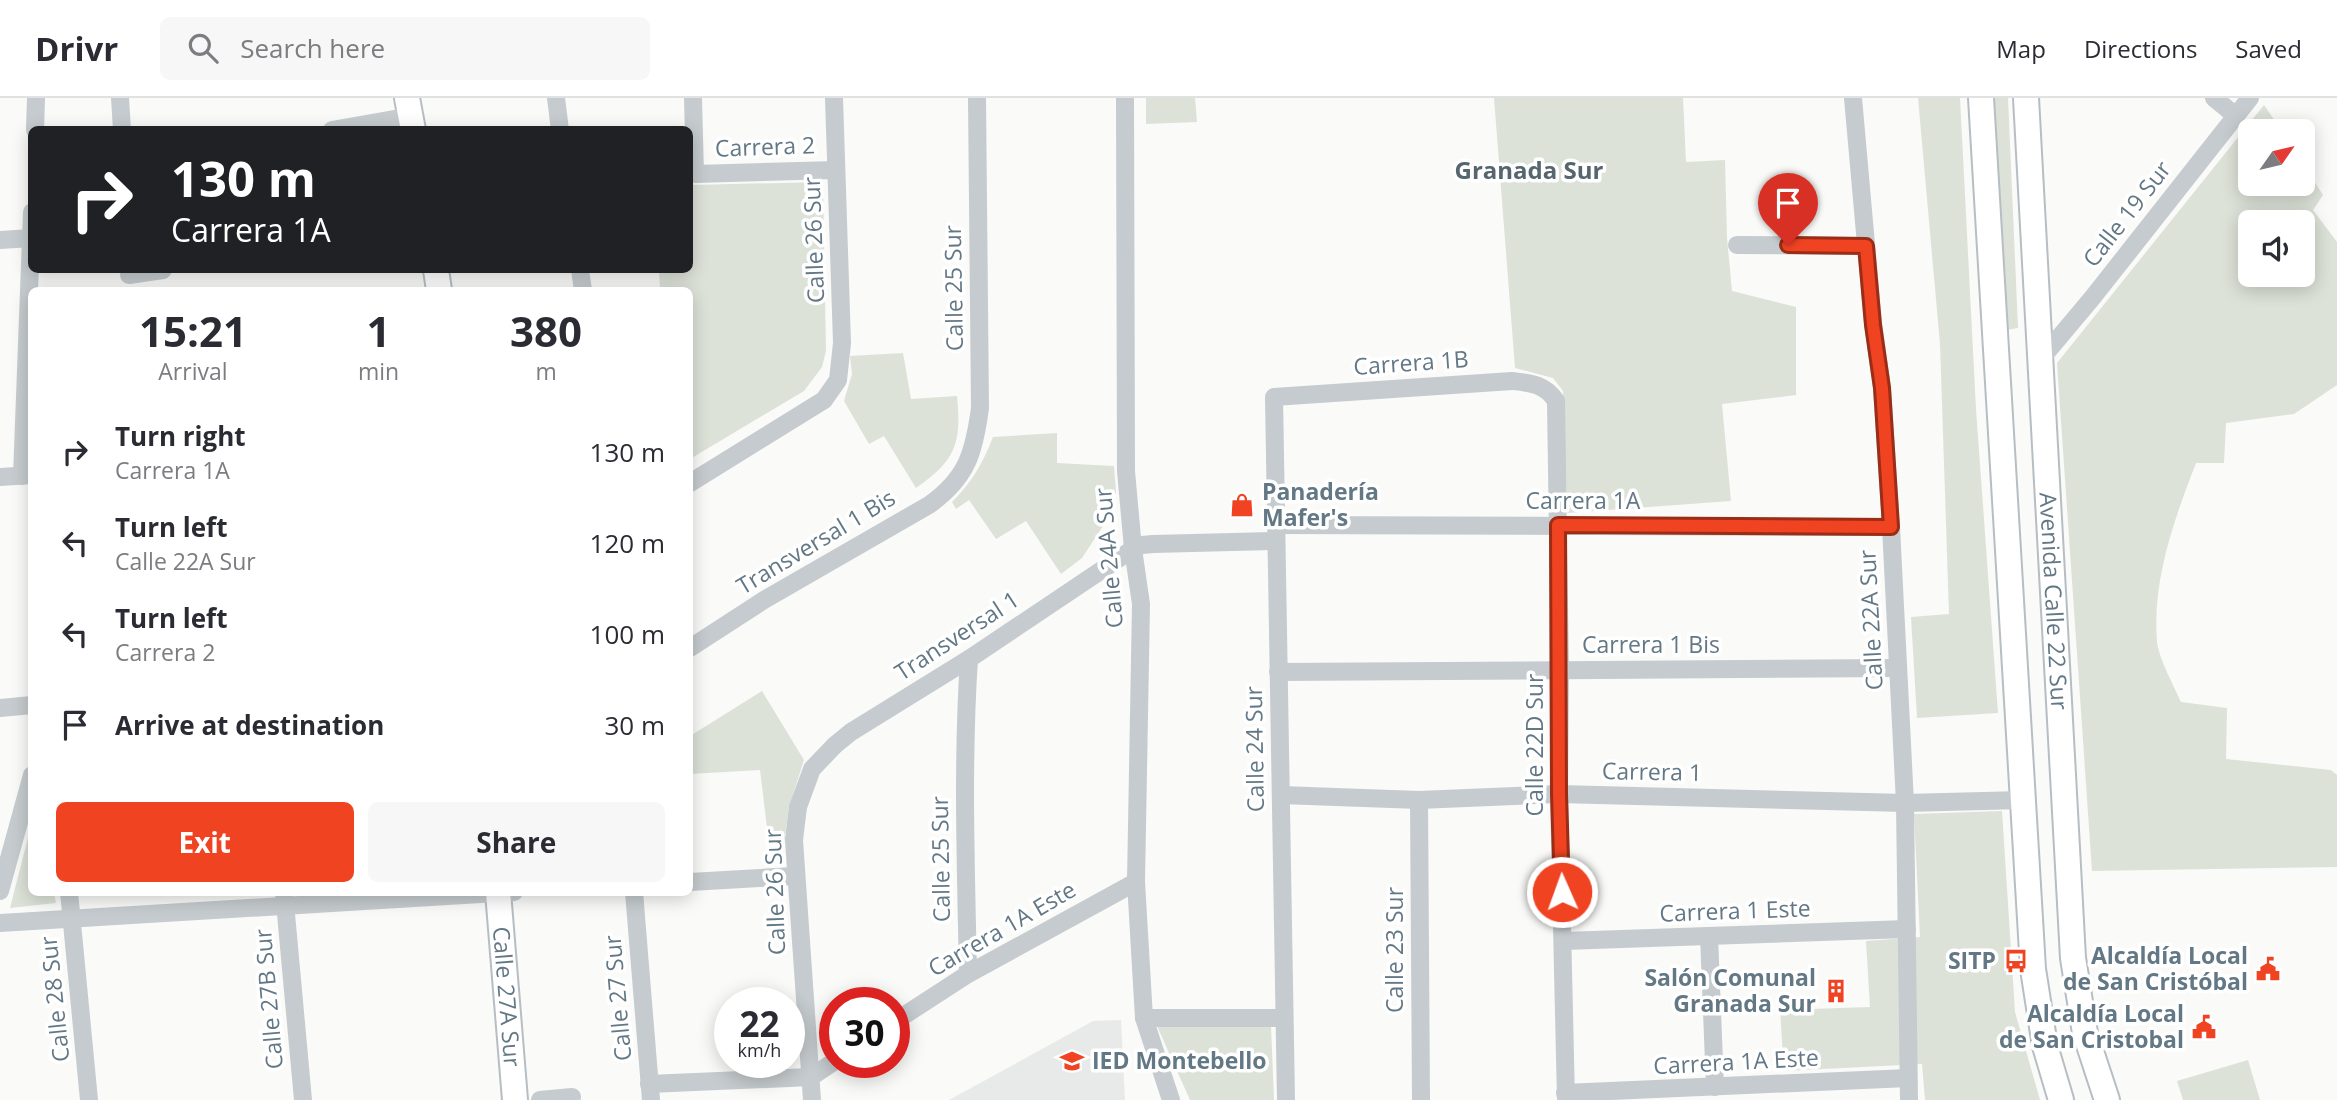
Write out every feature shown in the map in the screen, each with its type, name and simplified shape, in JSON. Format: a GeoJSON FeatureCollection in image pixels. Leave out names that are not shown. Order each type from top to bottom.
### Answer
{"type":"FeatureCollection","features":[{"type":"Feature","properties":{"kind":"main road","name":"Avenida Calle 22 Sur"},"geometry":{"type":"LineString","coordinates":[[1981,98],[2035,992],[2045,1046],[2061,1100]]}},
{"type":"Feature","properties":{"kind":"main road","name":"Avenida Calle 22 Sur"},"geometry":{"type":"LineString","coordinates":[[2026,98],[2073,958],[2085,1033],[2107,1100]]}},
{"type":"Feature","properties":{"kind":"main road","name":"Calle 27A Sur"},"geometry":{"type":"LineString","coordinates":[[498,896],[515,1100]]}},
{"type":"Feature","properties":{"kind":"street"},"geometry":{"type":"LineString","coordinates":[[35,126],[36,98]]}},
{"type":"Feature","properties":{"kind":"street"},"geometry":{"type":"LineString","coordinates":[[120,98],[122,126]]}},
{"type":"Feature","properties":{"kind":"street"},"geometry":{"type":"LineString","coordinates":[[556,98],[560,126]]}},
{"type":"Feature","properties":{"kind":"street","name":"Carrera 2"},"geometry":{"type":"LineString","coordinates":[[693,98],[695,174],[836,170]]}},
{"type":"Feature","properties":{"kind":"street","name":"Calle 26 Sur"},"geometry":{"type":"LineString","coordinates":[[693,481],[817,406],[838,380],[842,343],[834,98]]}},
{"type":"Feature","properties":{"kind":"street","name":"Calle 25 Sur"},"geometry":{"type":"LineString","coordinates":[[962,474],[974,439],[980,408],[977,98]]}},
{"type":"Feature","properties":{"kind":"street","name":"Calle 24A Sur"},"geometry":{"type":"LineString","coordinates":[[1125,98],[1126,471],[1141,604],[1136,882],[1144,1018],[1171,1098]]}},
{"type":"Feature","properties":{"kind":"street","name":"Calle 22A Sur"},"geometry":{"type":"LineString","coordinates":[[1853,98],[1873,325],[1882,388],[1891,527],[1905,803],[1909,1100]]}},
{"type":"Feature","properties":{"kind":"street"},"geometry":{"type":"LineString","coordinates":[[2214,98],[2236,116]]}},
{"type":"Feature","properties":{"kind":"street","name":"Calle 19 Sur"},"geometry":{"type":"LineString","coordinates":[[2041,359],[2094,297],[2250,98]]}},
{"type":"Feature","properties":{"kind":"street"},"geometry":{"type":"LineString","coordinates":[[352,126],[410,114]]}},
{"type":"Feature","properties":{"kind":"street"},"geometry":{"type":"LineString","coordinates":[[0,240],[28,238]]}},
{"type":"Feature","properties":{"kind":"street"},"geometry":{"type":"LineString","coordinates":[[1737,245],[1866,246]]}},
{"type":"Feature","properties":{"kind":"street"},"geometry":{"type":"LineString","coordinates":[[129,278],[150,273]]}},
{"type":"Feature","properties":{"kind":"street","name":"Carrera 1B"},"geometry":{"type":"LineString","coordinates":[[1274,397],[1512,381],[1530,383],[1549,391]]}},
{"type":"Feature","properties":{"kind":"street","name":"Calle 22D Sur"},"geometry":{"type":"LineString","coordinates":[[1549,391],[1556,401],[1565,1097]]}},
{"type":"Feature","properties":{"kind":"street","name":"Calle 24 Sur"},"geometry":{"type":"LineString","coordinates":[[1274,397],[1286,1100]]}},
{"type":"Feature","properties":{"kind":"street"},"geometry":{"type":"LineString","coordinates":[[0,477],[27,475],[28,416]]}},
{"type":"Feature","properties":{"kind":"street","name":"Transversal 1 Bis"},"geometry":{"type":"LineString","coordinates":[[693,646],[764,600],[929,505],[953,487],[962,474]]}},
{"type":"Feature","properties":{"kind":"street","name":"Carrera 1A"},"geometry":{"type":"LineString","coordinates":[[1133,549],[1142,545],[1276,533],[1558,525],[1891,527]]}},
{"type":"Feature","properties":{"kind":"street","name":"Transversal 1"},"geometry":{"type":"LineString","coordinates":[[812,769],[851,732],[969,659],[1133,549]]}},
{"type":"Feature","properties":{"kind":"street","name":"Calle 25 Sur"},"geometry":{"type":"LineString","coordinates":[[968,974],[964,723],[969,659]]}},
{"type":"Feature","properties":{"kind":"street","name":"Carrera 1 Bis"},"geometry":{"type":"LineString","coordinates":[[1278,672],[1898,668]]}},
{"type":"Feature","properties":{"kind":"street"},"geometry":{"type":"LineString","coordinates":[[0,708],[28,705]]}},
{"type":"Feature","properties":{"kind":"street","name":"Calle 26 Sur"},"geometry":{"type":"LineString","coordinates":[[812,769],[797,814],[794,840],[812,1100]]}},
{"type":"Feature","properties":{"kind":"street"},"geometry":{"type":"LineString","coordinates":[[0,891],[28,790]]}},
{"type":"Feature","properties":{"kind":"street","name":"Carrera 1"},"geometry":{"type":"LineString","coordinates":[[1281,795],[1419,800],[1559,794],[1905,803],[2023,800]]}},
{"type":"Feature","properties":{"kind":"street","name":"Calle 23 Sur"},"geometry":{"type":"LineString","coordinates":[[1419,800],[1421,1100]]}},
{"type":"Feature","properties":{"kind":"street"},"geometry":{"type":"LineString","coordinates":[[693,883],[795,876]]}},
{"type":"Feature","properties":{"kind":"street","name":"Carrera 1A Este"},"geometry":{"type":"LineString","coordinates":[[910,1012],[968,974],[1136,882]]}},
{"type":"Feature","properties":{"kind":"street","name":"Calle 28 Sur"},"geometry":{"type":"LineString","coordinates":[[69,896],[89,1100]]}},
{"type":"Feature","properties":{"kind":"street"},"geometry":{"type":"LineString","coordinates":[[0,923],[284,899],[391,896]]}},
{"type":"Feature","properties":{"kind":"street","name":"Calle 27 Sur"},"geometry":{"type":"LineString","coordinates":[[634,896],[650,1092]]}},
{"type":"Feature","properties":{"kind":"street","name":"Calle 27B Sur"},"geometry":{"type":"LineString","coordinates":[[284,899],[303,1100]]}},
{"type":"Feature","properties":{"kind":"street","name":"Carrera 1 Este"},"geometry":{"type":"LineString","coordinates":[[1564,941],[1907,929]]}},
{"type":"Feature","properties":{"kind":"street"},"geometry":{"type":"LineString","coordinates":[[1709,936],[1715,1087]]}},
{"type":"Feature","properties":{"kind":"street"},"geometry":{"type":"LineString","coordinates":[[1144,1018],[1284,1018]]}},
{"type":"Feature","properties":{"kind":"street"},"geometry":{"type":"LineString","coordinates":[[650,1092],[811,1077],[819,1072]]}},
{"type":"Feature","properties":{"kind":"street","name":"Carrera 1A Este"},"geometry":{"type":"LineString","coordinates":[[1565,1097],[1908,1078]]}},
{"type":"Feature","properties":{"kind":"street"},"geometry":{"type":"LineString","coordinates":[[540,1100],[572,1097]]}},
{"type":"Feature","properties":{"kind":"shaded area"},"geometry":{"type":"Polygon","coordinates":[[[1146,98],[1195,98],[1197,122],[1146,124],[1146,98]]]}},
{"type":"Feature","properties":{"kind":"shaded area"},"geometry":{"type":"Polygon","coordinates":[[[1494,98],[1683,98],[1686,162],[1725,160],[1727,238],[1732,291],[1796,307],[1796,395],[1722,404],[1731,501],[1567,513],[1563,391],[1553,378],[1515,368],[1494,98]]]}},
{"type":"Feature","properties":{"kind":"shaded area"},"geometry":{"type":"Polygon","coordinates":[[[1918,98],[1960,98],[1976,409],[1998,713],[1917,718],[1911,617],[1949,614],[1940,344],[1918,98]]]}},
{"type":"Feature","properties":{"kind":"shaded area"},"geometry":{"type":"Polygon","coordinates":[[[1989,98],[2008,98],[2018,328],[2000,331],[1989,98]]]}},
{"type":"Feature","properties":{"kind":"shaded area"},"geometry":{"type":"Polygon","coordinates":[[[2264,105],[2274,119],[2253,119],[2264,105]]]}},
{"type":"Feature","properties":{"kind":"shaded area"},"geometry":{"type":"Polygon","coordinates":[[[2238,137],[2238,196],[2315,196],[2315,183],[2323,195],[2313,210],[2238,210],[2238,287],[2315,287],[2315,213],[2337,242],[2337,385],[2294,414],[2226,423],[2224,463],[2196,463],[2173,528],[2161,573],[2156,619],[2157,642],[2181,702],[2227,708],[2226,759],[2331,770],[2337,775],[2337,867],[2092,871],[2057,363],[2238,137]]]}},
{"type":"Feature","properties":{"kind":"shaded area"},"geometry":{"type":"Polygon","coordinates":[[[823,182],[826,351],[822,367],[804,391],[693,457],[693,287],[660,287],[659,273],[693,273],[693,185],[823,182]]]}},
{"type":"Feature","properties":{"kind":"shaded area"},"geometry":{"type":"Polygon","coordinates":[[[903,353],[911,399],[957,396],[958,427],[953,450],[940,469],[916,488],[884,436],[869,444],[844,401],[852,374],[850,356],[903,353]]]}},
{"type":"Feature","properties":{"kind":"shaded area"},"geometry":{"type":"Polygon","coordinates":[[[1057,433],[1057,463],[1114,466],[1116,492],[1103,526],[1082,558],[1061,574],[1026,521],[996,539],[969,500],[956,509],[952,502],[976,472],[993,437],[1057,433]]]}},
{"type":"Feature","properties":{"kind":"shaded area"},"geometry":{"type":"Polygon","coordinates":[[[762,691],[804,760],[789,807],[783,852],[770,852],[760,770],[693,774],[693,734],[762,691]]]}},
{"type":"Feature","properties":{"kind":"shaded area"},"geometry":{"type":"Polygon","coordinates":[[[2002,811],[2015,1012],[2040,1100],[1925,1100],[1922,1064],[1784,1071],[1780,1010],[1870,1007],[1866,941],[1920,937],[1914,814],[2002,811]]]}},
{"type":"Feature","properties":{"kind":"shaded area"},"geometry":{"type":"Polygon","coordinates":[[[28,838],[28,896],[55,896],[56,903],[10,908],[28,838]]]}},
{"type":"Feature","properties":{"kind":"shaded area","name":"IED Montebello"},"geometry":{"type":"Polygon","coordinates":[[[1121,1020],[1125,1100],[949,1100],[1093,1021],[1121,1020]]]}},
{"type":"Feature","properties":{"kind":"shaded area"},"geometry":{"type":"Polygon","coordinates":[[[1157,1026],[1271,1026],[1274,1100],[1190,1100],[1157,1026]]]}},
{"type":"Feature","properties":{"kind":"shaded area"},"geometry":{"type":"Polygon","coordinates":[[[2248,1060],[2260,1100],[2183,1100],[2177,1081],[2248,1060]]]}},
{"type":"Feature","properties":{"kind":"place","name":"Panadería Mafer's"},"geometry":{"type":"Point","coordinates":[1242,505]}},
{"type":"Feature","properties":{"kind":"place","name":"SITP"},"geometry":{"type":"Point","coordinates":[2016,961]}},
{"type":"Feature","properties":{"kind":"place","name":"Alcaldía Local de San Cristóbal"},"geometry":{"type":"Point","coordinates":[2268,969]}},
{"type":"Feature","properties":{"kind":"place","name":"Salón Comunal Granada Sur"},"geometry":{"type":"Point","coordinates":[1836,991]}},
{"type":"Feature","properties":{"kind":"place","name":"Alcaldía Local de San Cristobal"},"geometry":{"type":"Point","coordinates":[2204,1027]}},
{"type":"Feature","properties":{"kind":"place","name":"IED Montebello"},"geometry":{"type":"Point","coordinates":[1072,1061]}},
{"type":"Feature","properties":{"kind":"district","name":"Granada Sur"},"geometry":{"type":"Point","coordinates":[1529,171]}},
{"type":"Feature","properties":{"kind":"route"},"geometry":{"type":"LineString","coordinates":[[1562,892],[1558,525],[1891,527],[1882,388],[1866,246],[1788,245]]}}]}
